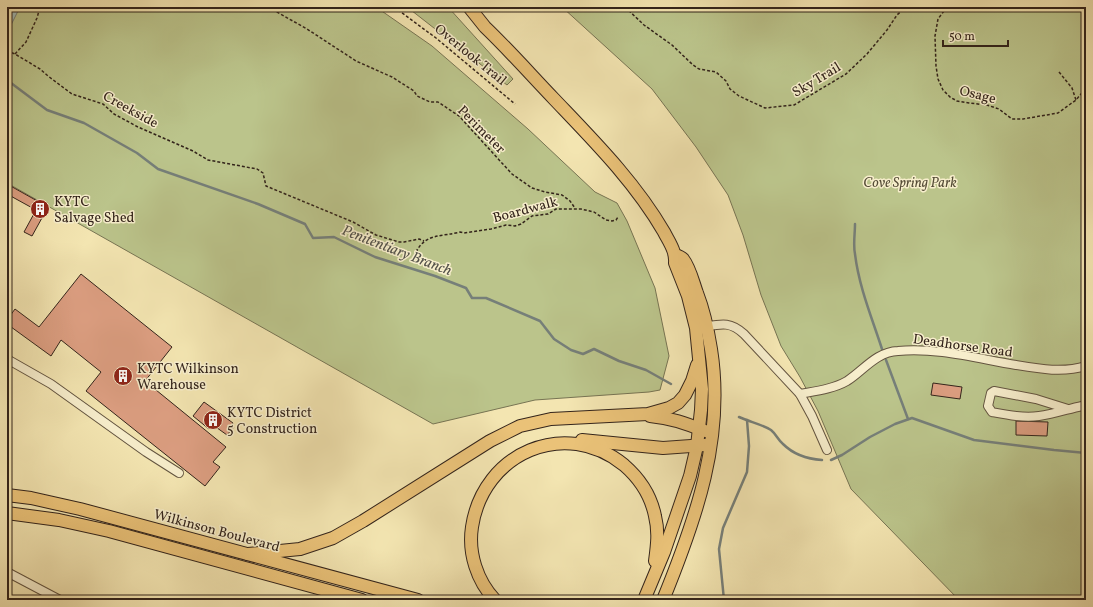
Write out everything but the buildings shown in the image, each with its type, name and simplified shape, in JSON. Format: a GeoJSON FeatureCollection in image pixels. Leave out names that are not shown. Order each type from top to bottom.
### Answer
{"type":"FeatureCollection","features":[{"type":"Feature","properties":{"kind":"highway"},"geometry":{"type":"LineString","coordinates":[[469,7],[485,27],[590,136],[622,173],[656,219],[675,255],[682,258],[699,298],[702,327],[715,372],[712,439],[700,497],[663,600]]}},
{"type":"Feature","properties":{"kind":"highway"},"geometry":{"type":"LineString","coordinates":[[248,554],[300,549],[333,538],[490,442],[520,426],[551,419],[634,415],[669,408],[678,403],[685,395],[692,381],[699,352],[702,327]]}},
{"type":"Feature","properties":{"kind":"highway"},"geometry":{"type":"LineString","coordinates":[[644,600],[653,580],[684,495],[697,446],[702,389],[699,352]]}},
{"type":"Feature","properties":{"kind":"highway"},"geometry":{"type":"LineString","coordinates":[[634,415],[679,420],[699,429],[712,439]]}},
{"type":"Feature","properties":{"kind":"highway"},"geometry":{"type":"LineString","coordinates":[[495,600],[482,582],[473,558],[471,544],[473,519],[482,494],[497,473],[519,455],[559,441],[573,440],[663,448],[697,446],[712,439]]}},
{"type":"Feature","properties":{"kind":"highway"},"geometry":{"type":"LineString","coordinates":[[536,448],[554,444],[569,443],[596,449],[619,462],[638,480],[651,502],[657,528],[658,541],[653,580]]}},
{"type":"Feature","properties":{"kind":"highway","name":"Wilkinson Boulevard"},"geometry":{"type":"LineString","coordinates":[[7,495],[31,498],[80,509],[418,600]]}},
{"type":"Feature","properties":{"kind":"highway","name":"Wilkinson Boulevard"},"geometry":{"type":"LineString","coordinates":[[7,513],[58,520],[110,531],[362,600]]}},
{"type":"Feature","properties":{"kind":"street"},"geometry":{"type":"LineString","coordinates":[[702,327],[728,324],[739,329],[800,394],[812,416],[827,450]]}},
{"type":"Feature","properties":{"kind":"street","name":"Deadhorse Road"},"geometry":{"type":"LineString","coordinates":[[800,394],[839,385],[848,380],[875,359],[884,354],[897,351],[917,350],[937,352],[1036,369],[1064,371],[1086,366]]}},
{"type":"Feature","properties":{"kind":"street"},"geometry":{"type":"LineString","coordinates":[[7,359],[51,384],[146,452],[179,473]]}},
{"type":"Feature","properties":{"kind":"street"},"geometry":{"type":"LineString","coordinates":[[1068,409],[1036,399],[994,391],[991,393],[988,406],[992,412],[1027,417],[1040,416],[1086,405]]}},
{"type":"Feature","properties":{"kind":"street"},"geometry":{"type":"LineString","coordinates":[[7,572],[60,600]]}},
{"type":"Feature","properties":{"kind":"path"},"geometry":{"type":"LineString","coordinates":[[15,54],[26,42],[40,7]]}},
{"type":"Feature","properties":{"kind":"path","name":"Perimeter"},"geometry":{"type":"LineString","coordinates":[[268,7],[307,29],[356,61],[392,77],[414,91],[417,96],[430,102],[438,102],[459,116],[512,174],[532,188],[562,195],[570,201],[575,208]]}},
{"type":"Feature","properties":{"kind":"path","name":"Overlook Trail"},"geometry":{"type":"LineString","coordinates":[[394,7],[436,38],[515,104]]}},
{"type":"Feature","properties":{"kind":"path","name":"Sky Trail"},"geometry":{"type":"LineString","coordinates":[[625,7],[644,25],[672,44],[693,65],[699,69],[716,72],[726,80],[730,89],[739,96],[765,108],[794,105],[846,74],[867,54],[887,30],[897,15],[906,7]]}},
{"type":"Feature","properties":{"kind":"path","name":"Osage"},"geometry":{"type":"LineString","coordinates":[[946,7],[938,19],[935,36],[936,66],[938,78],[943,90],[950,97],[969,103],[986,105],[999,109],[1012,119],[1023,119],[1058,113],[1076,100],[1086,88]]}},
{"type":"Feature","properties":{"kind":"path","name":"Creekside"},"geometry":{"type":"LineString","coordinates":[[7,51],[40,69],[72,94],[103,104],[114,114],[138,127],[193,151],[208,160],[257,169]]}},
{"type":"Feature","properties":{"kind":"path"},"geometry":{"type":"LineString","coordinates":[[1059,72],[1072,88],[1076,100]]}},
{"type":"Feature","properties":{"kind":"path","name":"Boardwalk"},"geometry":{"type":"LineString","coordinates":[[257,169],[263,173],[266,186],[353,222],[376,235],[398,242],[419,239],[424,241],[428,238],[460,232],[464,233],[491,230],[506,225],[515,226],[521,224],[532,216],[548,214],[556,209],[575,208],[594,212],[612,222],[618,217]]}},
{"type":"Feature","properties":{"kind":"path"},"geometry":{"type":"LineString","coordinates":[[416,252],[419,245],[424,241]]}},
{"type":"Feature","properties":{"kind":"green space"},"geometry":{"type":"Polygon","coordinates":[[[7,7],[376,7],[432,46],[528,129],[595,192],[617,203],[627,221],[655,288],[669,356],[660,390],[535,400],[433,424],[7,183],[7,132],[10,118],[7,117],[7,7]]]}},
{"type":"Feature","properties":{"kind":"green space"},"geometry":{"type":"Polygon","coordinates":[[[407,7],[448,7],[513,79],[507,85],[407,7]]]}},
{"type":"Feature","properties":{"kind":"green space","name":"Cove Spring Park"},"geometry":{"type":"Polygon","coordinates":[[[562,7],[1086,7],[1086,600],[959,600],[851,489],[818,411],[781,346],[761,295],[743,235],[728,195],[696,147],[652,89],[562,7]]]}},
{"type":"Feature","properties":{"kind":"water"},"geometry":{"type":"Polygon","coordinates":[[[7,7],[20,7],[7,33],[7,7]]]}},
{"type":"Feature","properties":{"kind":"waterway","name":"Penitentiary Branch"},"geometry":{"type":"LineString","coordinates":[[7,80],[47,110],[84,123],[137,153],[158,169],[258,204],[305,224],[313,238],[334,237],[375,257],[435,276],[466,288],[472,298],[486,298],[540,321],[554,339],[571,350],[583,354],[594,349],[619,361],[646,370],[671,384]]}},
{"type":"Feature","properties":{"kind":"waterway"},"geometry":{"type":"LineString","coordinates":[[855,224],[854,251],[857,266],[866,302],[882,349]]}},
{"type":"Feature","properties":{"kind":"waterway"},"geometry":{"type":"LineString","coordinates":[[886,360],[908,419]]}},
{"type":"Feature","properties":{"kind":"waterway","name":"Penitentiary Branch"},"geometry":{"type":"LineString","coordinates":[[739,417],[771,430],[787,448],[796,454],[811,459],[822,460]]}},
{"type":"Feature","properties":{"kind":"waterway","name":"Penitentiary Branch"},"geometry":{"type":"LineString","coordinates":[[831,460],[895,424],[912,418],[974,440],[1086,453]]}},
{"type":"Feature","properties":{"kind":"waterway"},"geometry":{"type":"LineString","coordinates":[[724,600],[719,549],[723,528],[747,472],[749,446],[747,420]]}},
{"type":"Feature","properties":{"kind":"place","name":"KYTC Salvage Shed"},"geometry":{"type":"Point","coordinates":[40,209]}},
{"type":"Feature","properties":{"kind":"place","name":"KYTC Wilkinson Warehouse"},"geometry":{"type":"Point","coordinates":[123,376]}},
{"type":"Feature","properties":{"kind":"place","name":"KYTC District 5 Construction"},"geometry":{"type":"Point","coordinates":[213,420]}}]}
